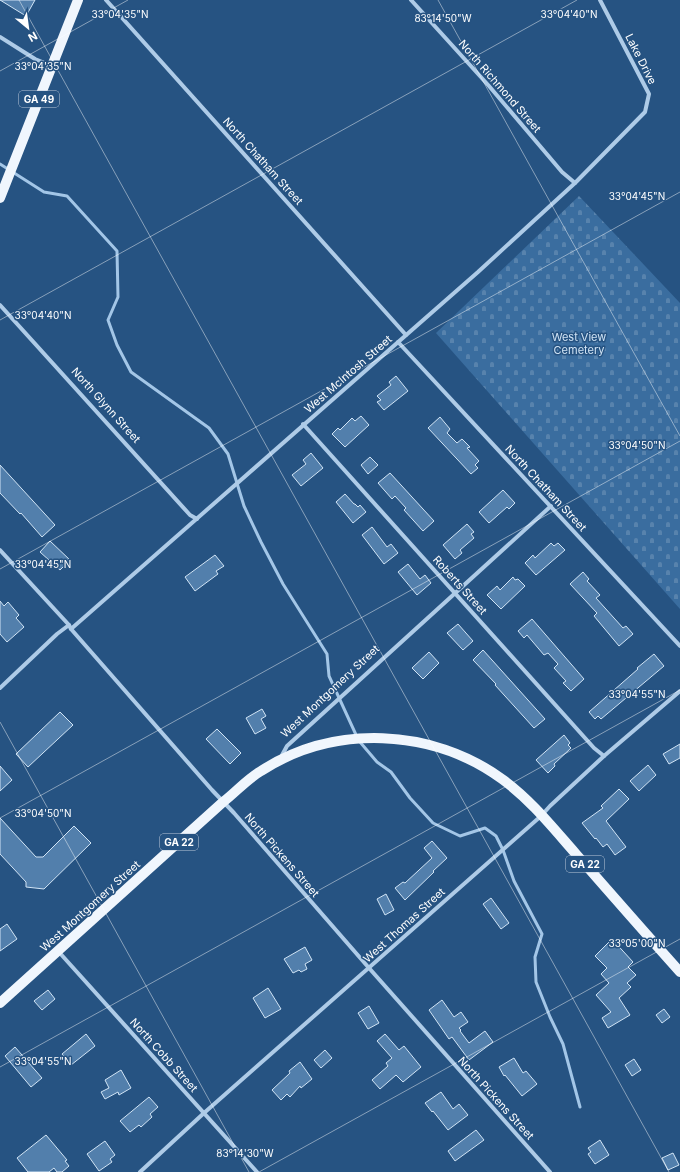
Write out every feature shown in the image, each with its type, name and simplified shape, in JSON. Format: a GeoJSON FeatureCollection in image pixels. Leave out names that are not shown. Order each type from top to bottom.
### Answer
{"type":"FeatureCollection","features":[{"type":"Feature","properties":{"kind":"main road","name":"GA 49"},"geometry":{"type":"LineString","coordinates":[[0,198],[78,0]]}},
{"type":"Feature","properties":{"kind":"main road","name":"GA 22"},"geometry":{"type":"LineString","coordinates":[[279,761],[307,749],[342,740],[373,738],[414,742],[447,750],[481,766],[512,786],[541,816],[680,972]]}},
{"type":"Feature","properties":{"kind":"main road","name":"West Montgomery Street"},"geometry":{"type":"LineString","coordinates":[[0,1003],[223,802],[260,771],[279,761]]}},
{"type":"Feature","properties":{"kind":"street","name":"North Chatham Street"},"geometry":{"type":"LineString","coordinates":[[106,0],[406,335]]}},
{"type":"Feature","properties":{"kind":"street","name":"North Richmond Street"},"geometry":{"type":"LineString","coordinates":[[411,0],[489,86],[562,172],[575,183]]}},
{"type":"Feature","properties":{"kind":"street","name":"Lake Drive"},"geometry":{"type":"LineString","coordinates":[[600,0],[649,94],[645,112],[631,125]]}},
{"type":"Feature","properties":{"kind":"street"},"geometry":{"type":"LineString","coordinates":[[0,37],[35,59],[52,66]]}},
{"type":"Feature","properties":{"kind":"street","name":"West McIntosh Street"},"geometry":{"type":"LineString","coordinates":[[0,688],[57,634],[70,627],[197,519],[303,424],[478,272],[575,183],[631,125]]}},
{"type":"Feature","properties":{"kind":"street","name":"North Glynn Street"},"geometry":{"type":"LineString","coordinates":[[0,305],[190,515],[197,519]]}},
{"type":"Feature","properties":{"kind":"street","name":"North Chatham Street"},"geometry":{"type":"LineString","coordinates":[[398,342],[680,646]]}},
{"type":"Feature","properties":{"kind":"street","name":"Roberts Street"},"geometry":{"type":"LineString","coordinates":[[303,424],[594,748],[604,756]]}},
{"type":"Feature","properties":{"kind":"street","name":"West Montgomery Street"},"geometry":{"type":"LineString","coordinates":[[279,761],[287,746],[551,506]]}},
{"type":"Feature","properties":{"kind":"street","name":"North Pickens Street"},"geometry":{"type":"LineString","coordinates":[[0,550],[70,627],[550,1172]]}},
{"type":"Feature","properties":{"kind":"street","name":"West Thomas Street"},"geometry":{"type":"LineString","coordinates":[[140,1172],[204,1113],[541,816],[604,756],[680,691]]}},
{"type":"Feature","properties":{"kind":"street","name":"North Cobb Street"},"geometry":{"type":"LineString","coordinates":[[58,951],[257,1172]]}},
{"type":"Feature","properties":{"kind":"green space","name":"West View Cemetery"},"geometry":{"type":"Polygon","coordinates":[[[579,196],[680,303],[680,609],[436,333],[579,196]]]}},
{"type":"Feature","properties":{"kind":"building"},"geometry":{"type":"Polygon","coordinates":[[[0,0],[35,0],[26,16],[0,0]]]}},
{"type":"Feature","properties":{"kind":"building"},"geometry":{"type":"Polygon","coordinates":[[[396,376],[408,391],[384,410],[377,402],[381,400],[377,396],[391,385],[389,382],[396,376]]]}},
{"type":"Feature","properties":{"kind":"building"},"geometry":{"type":"Polygon","coordinates":[[[361,416],[369,425],[345,447],[332,434],[338,428],[340,430],[352,418],[355,421],[361,416]]]}},
{"type":"Feature","properties":{"kind":"building"},"geometry":{"type":"Polygon","coordinates":[[[440,417],[450,429],[447,433],[457,443],[462,439],[470,447],[467,448],[479,461],[475,465],[478,468],[471,474],[428,428],[440,417]]]}},
{"type":"Feature","properties":{"kind":"building"},"geometry":{"type":"Polygon","coordinates":[[[311,453],[323,468],[301,486],[292,475],[306,464],[303,460],[311,453]]]}},
{"type":"Feature","properties":{"kind":"building"},"geometry":{"type":"Polygon","coordinates":[[[370,457],[378,465],[368,474],[361,465],[370,457]]]}},
{"type":"Feature","properties":{"kind":"building"},"geometry":{"type":"Polygon","coordinates":[[[0,465],[55,525],[42,537],[21,513],[20,514],[0,493],[0,465]]]}},
{"type":"Feature","properties":{"kind":"building"},"geometry":{"type":"Polygon","coordinates":[[[390,473],[434,521],[423,531],[404,510],[406,508],[395,496],[392,499],[378,483],[390,473]]]}},
{"type":"Feature","properties":{"kind":"building"},"geometry":{"type":"Polygon","coordinates":[[[503,490],[515,503],[509,509],[507,507],[489,523],[479,512],[503,490]]]}},
{"type":"Feature","properties":{"kind":"building"},"geometry":{"type":"Polygon","coordinates":[[[345,494],[354,504],[358,507],[360,505],[366,512],[353,523],[336,502],[345,494]]]}},
{"type":"Feature","properties":{"kind":"building"},"geometry":{"type":"Polygon","coordinates":[[[467,524],[474,532],[471,534],[474,538],[460,550],[462,553],[455,559],[443,545],[467,524]]]}},
{"type":"Feature","properties":{"kind":"building"},"geometry":{"type":"Polygon","coordinates":[[[372,527],[387,547],[391,544],[398,553],[384,564],[362,535],[372,527]]]}},
{"type":"Feature","properties":{"kind":"building"},"geometry":{"type":"Polygon","coordinates":[[[50,541],[70,560],[60,570],[40,552],[50,541]]]}},
{"type":"Feature","properties":{"kind":"building"},"geometry":{"type":"Polygon","coordinates":[[[551,543],[554,546],[558,543],[565,550],[536,575],[525,563],[533,555],[535,558],[551,543]]]}},
{"type":"Feature","properties":{"kind":"building"},"geometry":{"type":"Polygon","coordinates":[[[215,555],[224,566],[216,571],[218,574],[195,591],[185,577],[215,555]]]}},
{"type":"Feature","properties":{"kind":"building"},"geometry":{"type":"Polygon","coordinates":[[[408,564],[420,579],[425,575],[431,583],[417,595],[398,572],[408,564]]]}},
{"type":"Feature","properties":{"kind":"building"},"geometry":{"type":"Polygon","coordinates":[[[583,572],[589,579],[587,581],[600,595],[596,598],[623,628],[626,626],[633,634],[619,646],[594,616],[597,613],[570,584],[583,572]]]}},
{"type":"Feature","properties":{"kind":"building"},"geometry":{"type":"Polygon","coordinates":[[[513,577],[515,580],[518,579],[525,586],[501,609],[487,595],[497,586],[500,590],[513,577]]]}},
{"type":"Feature","properties":{"kind":"building"},"geometry":{"type":"Polygon","coordinates":[[[0,601],[4,606],[8,602],[19,615],[16,618],[24,627],[7,642],[0,634],[0,601]]]}},
{"type":"Feature","properties":{"kind":"building"},"geometry":{"type":"Polygon","coordinates":[[[532,619],[584,679],[571,691],[563,683],[566,681],[554,668],[558,664],[548,653],[544,655],[527,635],[524,638],[518,631],[532,619]]]}},
{"type":"Feature","properties":{"kind":"building"},"geometry":{"type":"Polygon","coordinates":[[[458,624],[473,641],[463,650],[447,633],[458,624]]]}},
{"type":"Feature","properties":{"kind":"building"},"geometry":{"type":"Polygon","coordinates":[[[483,650],[545,719],[534,728],[473,660],[483,650]]]}},
{"type":"Feature","properties":{"kind":"building"},"geometry":{"type":"Polygon","coordinates":[[[429,652],[439,663],[423,679],[412,668],[429,652]]]}},
{"type":"Feature","properties":{"kind":"building"},"geometry":{"type":"Polygon","coordinates":[[[654,654],[664,666],[601,719],[598,716],[595,719],[589,712],[654,654]]]}},
{"type":"Feature","properties":{"kind":"building"},"geometry":{"type":"Polygon","coordinates":[[[262,709],[266,716],[261,719],[266,728],[255,734],[246,718],[262,709]]]}},
{"type":"Feature","properties":{"kind":"building"},"geometry":{"type":"Polygon","coordinates":[[[60,712],[73,725],[28,767],[16,754],[60,712]]]}},
{"type":"Feature","properties":{"kind":"building"},"geometry":{"type":"Polygon","coordinates":[[[217,729],[241,753],[230,764],[206,739],[217,729]]]}},
{"type":"Feature","properties":{"kind":"building"},"geometry":{"type":"Polygon","coordinates":[[[564,735],[570,743],[568,745],[571,748],[554,764],[555,766],[548,773],[536,760],[564,735]]]}},
{"type":"Feature","properties":{"kind":"building"},"geometry":{"type":"Polygon","coordinates":[[[680,744],[680,758],[669,764],[663,754],[680,744]]]}},
{"type":"Feature","properties":{"kind":"building"},"geometry":{"type":"Polygon","coordinates":[[[648,765],[656,775],[639,791],[630,781],[648,765]]]}},
{"type":"Feature","properties":{"kind":"building"},"geometry":{"type":"Polygon","coordinates":[[[0,766],[12,780],[0,791],[0,766]]]}},
{"type":"Feature","properties":{"kind":"building"},"geometry":{"type":"Polygon","coordinates":[[[619,789],[629,799],[606,821],[626,847],[615,855],[607,844],[603,847],[582,823],[603,808],[601,806],[619,789]]]}},
{"type":"Feature","properties":{"kind":"building"},"geometry":{"type":"Polygon","coordinates":[[[0,818],[36,857],[43,857],[74,826],[91,843],[44,889],[26,887],[26,882],[0,854],[0,818]]]}},
{"type":"Feature","properties":{"kind":"building"},"geometry":{"type":"Polygon","coordinates":[[[432,841],[447,858],[405,900],[395,888],[403,882],[405,883],[432,858],[424,848],[432,841]]]}},
{"type":"Feature","properties":{"kind":"building"},"geometry":{"type":"Polygon","coordinates":[[[386,894],[394,910],[385,915],[377,899],[386,894]]]}},
{"type":"Feature","properties":{"kind":"building"},"geometry":{"type":"Polygon","coordinates":[[[491,898],[509,923],[501,929],[483,904],[491,898]]]}},
{"type":"Feature","properties":{"kind":"building"},"geometry":{"type":"Polygon","coordinates":[[[7,924],[17,939],[0,951],[0,929],[7,924]]]}},
{"type":"Feature","properties":{"kind":"building"},"geometry":{"type":"Polygon","coordinates":[[[612,939],[633,962],[628,967],[636,975],[627,983],[631,987],[619,998],[630,1015],[608,1028],[602,1018],[611,1012],[596,995],[609,983],[601,974],[607,968],[595,956],[612,939]]]}},
{"type":"Feature","properties":{"kind":"building"},"geometry":{"type":"Polygon","coordinates":[[[305,947],[312,960],[305,964],[307,969],[301,972],[299,970],[293,973],[284,959],[305,947]]]}},
{"type":"Feature","properties":{"kind":"building"},"geometry":{"type":"Polygon","coordinates":[[[268,988],[281,1009],[265,1018],[253,998],[268,988]]]}},
{"type":"Feature","properties":{"kind":"building"},"geometry":{"type":"Polygon","coordinates":[[[48,990],[55,999],[42,1010],[34,1001],[48,990]]]}},
{"type":"Feature","properties":{"kind":"building"},"geometry":{"type":"Polygon","coordinates":[[[442,1000],[454,1017],[461,1012],[468,1022],[459,1028],[469,1043],[485,1031],[493,1042],[469,1060],[452,1037],[449,1039],[429,1010],[442,1000]]]}},
{"type":"Feature","properties":{"kind":"building"},"geometry":{"type":"Polygon","coordinates":[[[369,1006],[379,1023],[368,1029],[358,1013],[369,1006]]]}},
{"type":"Feature","properties":{"kind":"building"},"geometry":{"type":"Polygon","coordinates":[[[664,1009],[670,1017],[662,1023],[656,1015],[664,1009]]]}},
{"type":"Feature","properties":{"kind":"building"},"geometry":{"type":"Polygon","coordinates":[[[86,1034],[95,1046],[71,1065],[62,1054],[86,1034]]]}},
{"type":"Feature","properties":{"kind":"building"},"geometry":{"type":"Polygon","coordinates":[[[385,1034],[399,1050],[404,1046],[421,1067],[403,1082],[396,1075],[380,1089],[372,1080],[388,1066],[386,1063],[392,1058],[377,1041],[385,1034]]]}},
{"type":"Feature","properties":{"kind":"building"},"geometry":{"type":"Polygon","coordinates":[[[15,1047],[42,1078],[31,1087],[5,1056],[15,1047]]]}},
{"type":"Feature","properties":{"kind":"building"},"geometry":{"type":"Polygon","coordinates":[[[325,1050],[332,1058],[321,1068],[314,1060],[325,1050]]]}},
{"type":"Feature","properties":{"kind":"building"},"geometry":{"type":"Polygon","coordinates":[[[514,1058],[523,1073],[526,1071],[537,1084],[522,1096],[505,1075],[504,1076],[499,1067],[514,1058]]]}},
{"type":"Feature","properties":{"kind":"building"},"geometry":{"type":"Polygon","coordinates":[[[634,1059],[641,1070],[632,1076],[625,1065],[634,1059]]]}},
{"type":"Feature","properties":{"kind":"building"},"geometry":{"type":"Polygon","coordinates":[[[300,1062],[312,1079],[301,1088],[300,1086],[290,1097],[287,1094],[281,1100],[272,1090],[290,1073],[289,1071],[300,1062]]]}},
{"type":"Feature","properties":{"kind":"building"},"geometry":{"type":"Polygon","coordinates":[[[121,1070],[131,1088],[119,1095],[118,1092],[105,1099],[101,1092],[109,1088],[105,1080],[121,1070]]]}},
{"type":"Feature","properties":{"kind":"building"},"geometry":{"type":"Polygon","coordinates":[[[441,1092],[453,1109],[459,1104],[468,1115],[448,1130],[425,1103],[441,1092]]]}},
{"type":"Feature","properties":{"kind":"building"},"geometry":{"type":"Polygon","coordinates":[[[149,1097],[158,1107],[150,1114],[152,1117],[141,1127],[139,1125],[130,1132],[120,1121],[149,1097]]]}},
{"type":"Feature","properties":{"kind":"building"},"geometry":{"type":"Polygon","coordinates":[[[476,1130],[484,1140],[455,1161],[448,1151],[476,1130]]]}},
{"type":"Feature","properties":{"kind":"building"},"geometry":{"type":"Polygon","coordinates":[[[46,1135],[67,1160],[65,1161],[69,1166],[62,1172],[57,1172],[54,1168],[49,1172],[28,1172],[17,1158],[46,1135]]]}},
{"type":"Feature","properties":{"kind":"building"},"geometry":{"type":"Polygon","coordinates":[[[600,1140],[609,1155],[595,1164],[588,1154],[591,1152],[588,1148],[600,1140]]]}},
{"type":"Feature","properties":{"kind":"building"},"geometry":{"type":"Polygon","coordinates":[[[105,1141],[115,1155],[110,1159],[112,1162],[99,1171],[87,1154],[105,1141]]]}},
{"type":"Feature","properties":{"kind":"building"},"geometry":{"type":"Polygon","coordinates":[[[673,1153],[679,1165],[668,1170],[662,1158],[673,1153]]]}},
{"type":"Feature","properties":{"kind":"waterway"},"geometry":{"type":"LineString","coordinates":[[0,164],[44,192],[67,196],[117,251],[118,297],[108,320],[117,345],[131,372],[209,428],[228,454],[244,506],[261,542],[283,584],[327,654],[329,676],[357,737]]}},
{"type":"Feature","properties":{"kind":"waterway"},"geometry":{"type":"LineString","coordinates":[[360,742],[377,762],[391,772],[410,798],[433,823],[460,836],[485,828],[496,836],[503,850],[514,881],[542,934],[535,957],[536,982],[563,1044],[580,1107]]}}]}
